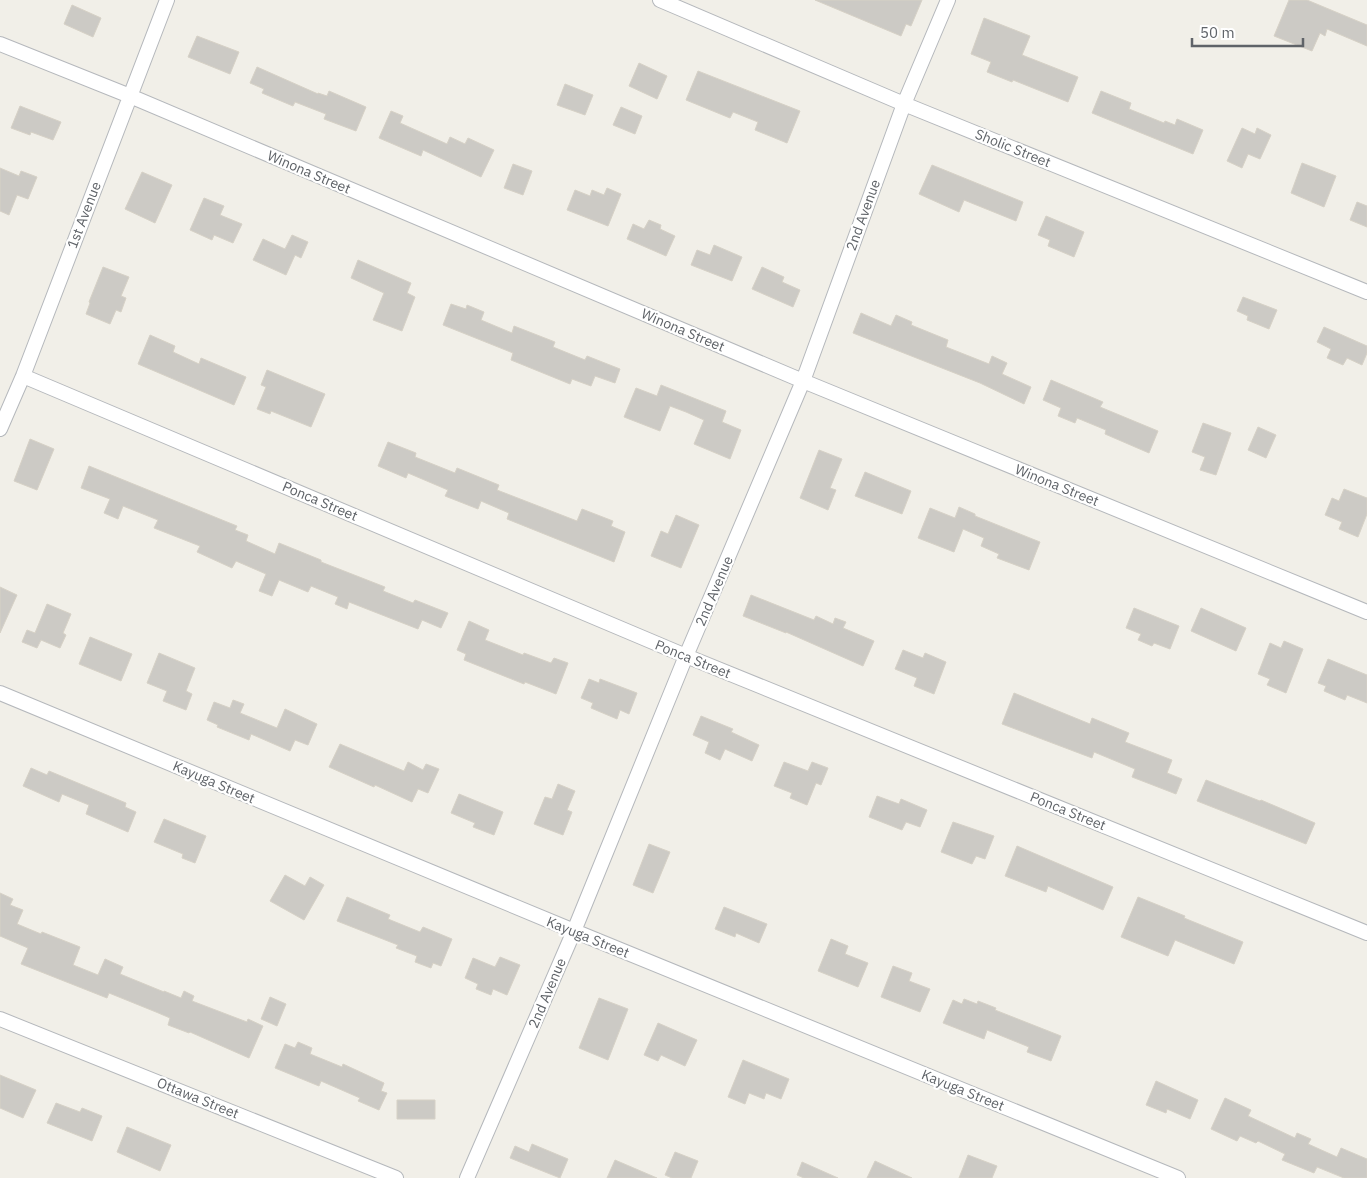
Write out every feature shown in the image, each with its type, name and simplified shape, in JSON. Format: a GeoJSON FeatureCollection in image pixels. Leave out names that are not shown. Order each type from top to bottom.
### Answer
{"type":"FeatureCollection","features":[{"type":"Feature","properties":{"kind":"street","name":"1st Avenue"},"geometry":{"type":"LineString","coordinates":[[0,429],[23,376],[167,0]]}},
{"type":"Feature","properties":{"kind":"street","name":"Sholic Street"},"geometry":{"type":"LineString","coordinates":[[660,0],[904,104],[1367,292]]}},
{"type":"Feature","properties":{"kind":"street","name":"2nd Avenue"},"geometry":{"type":"LineString","coordinates":[[467,1178],[574,931],[686,656],[803,381],[904,104],[948,0]]}},
{"type":"Feature","properties":{"kind":"street","name":"Winona Street"},"geometry":{"type":"LineString","coordinates":[[0,44],[130,96],[803,381],[1367,612]]}},
{"type":"Feature","properties":{"kind":"street","name":"Ponca Street"},"geometry":{"type":"LineString","coordinates":[[23,376],[686,656],[1367,932]]}},
{"type":"Feature","properties":{"kind":"street","name":"Kayuga Street"},"geometry":{"type":"LineString","coordinates":[[0,693],[574,931],[1178,1178]]}},
{"type":"Feature","properties":{"kind":"street","name":"Ottawa Street"},"geometry":{"type":"LineString","coordinates":[[0,1018],[396,1178]]}},
{"type":"Feature","properties":{"kind":"building"},"geometry":{"type":"Polygon","coordinates":[[[815,0],[922,0],[911,26],[906,24],[901,36],[815,0]]]}},
{"type":"Feature","properties":{"kind":"building"},"geometry":{"type":"Polygon","coordinates":[[[1289,0],[1307,0],[1367,25],[1367,46],[1327,29],[1325,36],[1320,33],[1312,51],[1274,36],[1289,0]]]}},
{"type":"Feature","properties":{"kind":"building"},"geometry":{"type":"Polygon","coordinates":[[[72,5],[101,18],[93,37],[64,24],[72,5]]]}},
{"type":"Feature","properties":{"kind":"building"},"geometry":{"type":"Polygon","coordinates":[[[984,18],[1030,36],[1022,55],[1078,77],[1068,102],[1013,80],[1012,82],[987,72],[991,62],[971,54],[984,18]]]}},
{"type":"Feature","properties":{"kind":"building"},"geometry":{"type":"Polygon","coordinates":[[[197,36],[239,52],[230,74],[188,57],[197,36]]]}},
{"type":"Feature","properties":{"kind":"building"},"geometry":{"type":"Polygon","coordinates":[[[639,63],[667,76],[657,99],[629,86],[639,63]]]}},
{"type":"Feature","properties":{"kind":"building"},"geometry":{"type":"Polygon","coordinates":[[[257,67],[318,94],[327,96],[329,91],[366,107],[356,131],[324,119],[326,114],[295,102],[293,106],[262,93],[264,89],[250,83],[257,67]]]}},
{"type":"Feature","properties":{"kind":"building"},"geometry":{"type":"Polygon","coordinates":[[[698,71],[800,111],[787,143],[755,130],[758,122],[733,112],[730,118],[686,100],[698,71]]]}},
{"type":"Feature","properties":{"kind":"building"},"geometry":{"type":"Polygon","coordinates":[[[565,84],[593,95],[585,115],[557,105],[565,84]]]}},
{"type":"Feature","properties":{"kind":"building"},"geometry":{"type":"Polygon","coordinates":[[[1101,91],[1131,103],[1129,109],[1164,123],[1165,121],[1175,125],[1177,119],[1203,130],[1193,154],[1092,113],[1101,91]]]}},
{"type":"Feature","properties":{"kind":"building"},"geometry":{"type":"Polygon","coordinates":[[[20,106],[61,122],[53,140],[31,132],[30,135],[11,128],[20,106]]]}},
{"type":"Feature","properties":{"kind":"building"},"geometry":{"type":"Polygon","coordinates":[[[621,107],[642,116],[635,134],[613,125],[621,107]]]}},
{"type":"Feature","properties":{"kind":"building"},"geometry":{"type":"Polygon","coordinates":[[[391,111],[403,116],[400,123],[447,144],[450,137],[465,144],[468,138],[494,150],[481,177],[423,150],[421,156],[379,138],[391,111]]]}},
{"type":"Feature","properties":{"kind":"building"},"geometry":{"type":"Polygon","coordinates":[[[1242,128],[1255,134],[1257,128],[1271,135],[1260,159],[1248,154],[1242,168],[1227,161],[1242,128]]]}},
{"type":"Feature","properties":{"kind":"building"},"geometry":{"type":"Polygon","coordinates":[[[1302,163],[1336,176],[1324,207],[1291,193],[1302,163]]]}},
{"type":"Feature","properties":{"kind":"building"},"geometry":{"type":"Polygon","coordinates":[[[513,164],[532,171],[523,195],[504,188],[513,164]]]}},
{"type":"Feature","properties":{"kind":"building"},"geometry":{"type":"Polygon","coordinates":[[[932,165],[1023,202],[1016,221],[964,200],[959,212],[919,194],[932,165]]]}},
{"type":"Feature","properties":{"kind":"building"},"geometry":{"type":"Polygon","coordinates":[[[0,168],[19,176],[21,171],[37,177],[28,199],[17,195],[9,215],[0,211],[0,168]]]}},
{"type":"Feature","properties":{"kind":"building"},"geometry":{"type":"Polygon","coordinates":[[[142,172],[172,185],[155,223],[125,209],[142,172]]]}},
{"type":"Feature","properties":{"kind":"building"},"geometry":{"type":"Polygon","coordinates":[[[607,188],[621,194],[608,226],[567,210],[575,190],[590,196],[592,190],[604,195],[607,188]]]}},
{"type":"Feature","properties":{"kind":"building"},"geometry":{"type":"Polygon","coordinates":[[[204,198],[224,206],[220,215],[242,224],[233,243],[214,235],[212,240],[190,230],[204,198]]]}},
{"type":"Feature","properties":{"kind":"building"},"geometry":{"type":"Polygon","coordinates":[[[1357,202],[1367,206],[1367,227],[1350,220],[1357,202]]]}},
{"type":"Feature","properties":{"kind":"building"},"geometry":{"type":"Polygon","coordinates":[[[1046,216],[1084,232],[1074,257],[1048,246],[1050,240],[1038,235],[1046,216]]]}},
{"type":"Feature","properties":{"kind":"building"},"geometry":{"type":"Polygon","coordinates":[[[649,220],[661,225],[660,229],[675,236],[666,256],[627,239],[633,224],[644,229],[649,220]]]}},
{"type":"Feature","properties":{"kind":"building"},"geometry":{"type":"Polygon","coordinates":[[[292,235],[308,242],[301,258],[295,255],[286,275],[253,260],[263,239],[285,249],[292,235]]]}},
{"type":"Feature","properties":{"kind":"building"},"geometry":{"type":"Polygon","coordinates":[[[714,245],[742,257],[732,281],[691,265],[697,250],[710,255],[714,245]]]}},
{"type":"Feature","properties":{"kind":"building"},"geometry":{"type":"Polygon","coordinates":[[[358,260],[411,283],[407,293],[415,297],[402,331],[373,320],[384,293],[351,278],[358,260]]]}},
{"type":"Feature","properties":{"kind":"building"},"geometry":{"type":"Polygon","coordinates":[[[103,267],[129,277],[121,296],[126,298],[121,312],[116,310],[110,324],[86,314],[103,267]]]}},
{"type":"Feature","properties":{"kind":"building"},"geometry":{"type":"Polygon","coordinates":[[[762,267],[784,277],[782,282],[800,290],[793,307],[752,289],[762,267]]]}},
{"type":"Feature","properties":{"kind":"building"},"geometry":{"type":"Polygon","coordinates":[[[1243,297],[1277,310],[1269,329],[1247,320],[1248,316],[1237,311],[1243,297]]]}},
{"type":"Feature","properties":{"kind":"building"},"geometry":{"type":"Polygon","coordinates":[[[451,304],[466,309],[467,305],[484,312],[481,320],[512,333],[514,326],[555,342],[553,347],[585,360],[587,356],[620,369],[615,383],[595,376],[591,386],[572,379],[570,384],[511,360],[513,353],[443,325],[451,304]]]}},
{"type":"Feature","properties":{"kind":"building"},"geometry":{"type":"Polygon","coordinates":[[[861,313],[891,326],[896,315],[912,322],[911,325],[948,340],[946,347],[989,364],[992,356],[1007,363],[1002,374],[1031,387],[1024,404],[980,383],[853,333],[861,313]]]}},
{"type":"Feature","properties":{"kind":"building"},"geometry":{"type":"Polygon","coordinates":[[[1324,327],[1367,346],[1367,353],[1362,365],[1347,358],[1343,365],[1327,358],[1331,349],[1317,342],[1324,327]]]}},
{"type":"Feature","properties":{"kind":"building"},"geometry":{"type":"Polygon","coordinates":[[[150,335],[175,346],[173,352],[199,364],[201,358],[246,377],[234,405],[138,364],[150,335]]]}},
{"type":"Feature","properties":{"kind":"building"},"geometry":{"type":"Polygon","coordinates":[[[267,370],[325,394],[311,427],[271,411],[270,414],[257,409],[266,387],[261,385],[267,370]]]}},
{"type":"Feature","properties":{"kind":"building"},"geometry":{"type":"Polygon","coordinates":[[[1051,380],[1103,402],[1100,407],[1158,431],[1149,453],[1105,434],[1106,430],[1077,418],[1075,423],[1058,416],[1061,408],[1043,400],[1051,380]]]}},
{"type":"Feature","properties":{"kind":"building"},"geometry":{"type":"Polygon","coordinates":[[[661,385],[726,411],[722,422],[741,430],[730,459],[694,444],[704,420],[686,412],[670,406],[660,431],[624,417],[636,388],[657,396],[661,385]]]}},
{"type":"Feature","properties":{"kind":"building"},"geometry":{"type":"Polygon","coordinates":[[[1203,423],[1231,433],[1216,475],[1200,470],[1205,457],[1192,452],[1203,423]]]}},
{"type":"Feature","properties":{"kind":"building"},"geometry":{"type":"Polygon","coordinates":[[[1258,427],[1276,435],[1266,458],[1248,450],[1258,427]]]}},
{"type":"Feature","properties":{"kind":"building"},"geometry":{"type":"Polygon","coordinates":[[[30,439],[54,449],[37,490],[14,481],[30,439]]]}},
{"type":"Feature","properties":{"kind":"building"},"geometry":{"type":"Polygon","coordinates":[[[388,442],[416,453],[415,457],[455,473],[457,468],[499,485],[497,490],[577,521],[582,509],[613,521],[611,526],[625,532],[614,562],[507,519],[509,513],[481,501],[478,509],[445,496],[448,490],[408,473],[406,478],[378,466],[388,442]]]}},
{"type":"Feature","properties":{"kind":"building"},"geometry":{"type":"Polygon","coordinates":[[[819,450],[842,459],[830,488],[836,490],[828,510],[800,498],[819,450]]]}},
{"type":"Feature","properties":{"kind":"building"},"geometry":{"type":"Polygon","coordinates":[[[89,466],[237,526],[235,530],[248,535],[246,541],[275,554],[279,543],[385,587],[383,591],[413,603],[415,600],[448,613],[441,628],[422,620],[418,629],[349,602],[347,609],[335,604],[338,597],[311,586],[308,592],[279,580],[272,596],[259,591],[266,574],[236,561],[232,568],[197,552],[200,546],[154,528],[158,520],[123,506],[118,519],[104,513],[110,499],[81,488],[89,466]]]}},
{"type":"Feature","properties":{"kind":"building"},"geometry":{"type":"Polygon","coordinates":[[[865,472],[911,491],[902,514],[855,496],[865,472]]]}},
{"type":"Feature","properties":{"kind":"building"},"geometry":{"type":"Polygon","coordinates":[[[1344,489],[1367,498],[1367,514],[1358,537],[1339,529],[1342,522],[1325,515],[1332,498],[1339,501],[1344,489]]]}},
{"type":"Feature","properties":{"kind":"building"},"geometry":{"type":"Polygon","coordinates":[[[959,507],[975,514],[975,516],[1040,542],[1029,570],[997,558],[999,554],[981,546],[984,538],[963,529],[954,552],[918,538],[930,508],[955,518],[959,507]]]}},
{"type":"Feature","properties":{"kind":"building"},"geometry":{"type":"Polygon","coordinates":[[[676,515],[699,525],[681,568],[651,556],[661,531],[668,534],[676,515]]]}},
{"type":"Feature","properties":{"kind":"building"},"geometry":{"type":"Polygon","coordinates":[[[0,587],[17,595],[0,633],[0,587]]]}},
{"type":"Feature","properties":{"kind":"building"},"geometry":{"type":"Polygon","coordinates":[[[751,595],[814,620],[816,616],[833,624],[835,618],[846,622],[843,628],[874,641],[863,666],[786,632],[743,616],[751,595]]]}},
{"type":"Feature","properties":{"kind":"building"},"geometry":{"type":"Polygon","coordinates":[[[47,604],[71,614],[63,633],[66,635],[60,648],[41,640],[37,648],[22,642],[27,630],[35,633],[47,604]]]}},
{"type":"Feature","properties":{"kind":"building"},"geometry":{"type":"Polygon","coordinates":[[[1134,608],[1179,626],[1170,649],[1154,643],[1152,646],[1138,640],[1141,634],[1126,628],[1134,608]]]}},
{"type":"Feature","properties":{"kind":"building"},"geometry":{"type":"Polygon","coordinates":[[[1201,608],[1246,628],[1236,651],[1191,631],[1201,608]]]}},
{"type":"Feature","properties":{"kind":"building"},"geometry":{"type":"Polygon","coordinates":[[[469,621],[489,630],[485,640],[523,655],[524,653],[551,663],[554,658],[568,663],[556,694],[525,682],[524,684],[464,660],[466,654],[457,650],[469,621]]]}},
{"type":"Feature","properties":{"kind":"building"},"geometry":{"type":"Polygon","coordinates":[[[90,637],[132,654],[121,681],[79,664],[90,637]]]}},
{"type":"Feature","properties":{"kind":"building"},"geometry":{"type":"Polygon","coordinates":[[[1284,641],[1303,649],[1286,693],[1267,685],[1270,679],[1258,674],[1270,643],[1281,648],[1284,641]]]}},
{"type":"Feature","properties":{"kind":"building"},"geometry":{"type":"Polygon","coordinates":[[[903,650],[923,658],[925,653],[946,662],[934,694],[914,686],[917,678],[895,669],[903,650]]]}},
{"type":"Feature","properties":{"kind":"building"},"geometry":{"type":"Polygon","coordinates":[[[159,653],[195,668],[186,691],[192,694],[186,710],[163,701],[167,691],[147,683],[159,653]]]}},
{"type":"Feature","properties":{"kind":"building"},"geometry":{"type":"Polygon","coordinates":[[[1328,659],[1367,675],[1367,703],[1347,695],[1345,700],[1324,691],[1326,686],[1318,683],[1328,659]]]}},
{"type":"Feature","properties":{"kind":"building"},"geometry":{"type":"Polygon","coordinates":[[[589,679],[599,683],[600,679],[637,693],[629,714],[620,710],[617,719],[591,708],[593,703],[581,698],[589,679]]]}},
{"type":"Feature","properties":{"kind":"building"},"geometry":{"type":"Polygon","coordinates":[[[1014,693],[1090,724],[1092,718],[1129,733],[1125,742],[1172,760],[1167,773],[1182,779],[1176,794],[1132,777],[1135,769],[1094,752],[1092,758],[1002,724],[1014,693]]]}},
{"type":"Feature","properties":{"kind":"building"},"geometry":{"type":"Polygon","coordinates":[[[233,700],[244,704],[240,713],[277,728],[285,709],[317,724],[308,745],[295,740],[290,751],[251,734],[249,740],[217,727],[218,725],[207,720],[214,702],[230,708],[233,700]]]}},
{"type":"Feature","properties":{"kind":"building"},"geometry":{"type":"Polygon","coordinates":[[[701,716],[733,729],[731,732],[759,745],[752,761],[725,749],[720,760],[705,753],[709,742],[693,735],[701,716]]]}},
{"type":"Feature","properties":{"kind":"building"},"geometry":{"type":"Polygon","coordinates":[[[340,744],[404,771],[408,762],[423,770],[426,764],[439,769],[428,793],[418,789],[412,802],[329,767],[340,744]]]}},
{"type":"Feature","properties":{"kind":"building"},"geometry":{"type":"Polygon","coordinates":[[[784,762],[808,771],[812,762],[828,768],[821,785],[816,783],[807,805],[790,798],[792,793],[774,786],[784,762]]]}},
{"type":"Feature","properties":{"kind":"building"},"geometry":{"type":"Polygon","coordinates":[[[31,768],[47,775],[49,771],[126,803],[125,807],[136,812],[128,832],[86,814],[89,805],[62,794],[59,802],[23,786],[31,768]]]}},
{"type":"Feature","properties":{"kind":"building"},"geometry":{"type":"Polygon","coordinates":[[[1206,780],[1261,800],[1315,823],[1306,844],[1197,801],[1206,780]]]}},
{"type":"Feature","properties":{"kind":"building"},"geometry":{"type":"Polygon","coordinates":[[[558,784],[575,791],[567,810],[572,812],[563,835],[534,824],[545,797],[552,799],[558,784]]]}},
{"type":"Feature","properties":{"kind":"building"},"geometry":{"type":"Polygon","coordinates":[[[459,794],[503,812],[494,835],[473,827],[475,823],[451,813],[459,794]]]}},
{"type":"Feature","properties":{"kind":"building"},"geometry":{"type":"Polygon","coordinates":[[[877,796],[899,804],[901,799],[927,810],[920,827],[906,822],[902,830],[869,817],[877,796]]]}},
{"type":"Feature","properties":{"kind":"building"},"geometry":{"type":"Polygon","coordinates":[[[164,819],[206,836],[195,863],[182,858],[183,854],[154,842],[164,819]]]}},
{"type":"Feature","properties":{"kind":"building"},"geometry":{"type":"Polygon","coordinates":[[[953,822],[994,836],[985,859],[976,856],[972,864],[941,852],[953,822]]]}},
{"type":"Feature","properties":{"kind":"building"},"geometry":{"type":"Polygon","coordinates":[[[649,844],[670,852],[653,893],[633,885],[649,844]]]}},
{"type":"Feature","properties":{"kind":"building"},"geometry":{"type":"Polygon","coordinates":[[[1017,846],[1113,887],[1103,910],[1048,886],[1046,892],[1005,876],[1017,846]]]}},
{"type":"Feature","properties":{"kind":"building"},"geometry":{"type":"Polygon","coordinates":[[[285,875],[305,886],[310,877],[324,885],[304,920],[270,901],[285,875]]]}},
{"type":"Feature","properties":{"kind":"building"},"geometry":{"type":"Polygon","coordinates":[[[0,893],[13,899],[10,905],[23,910],[17,924],[80,947],[73,965],[98,975],[105,959],[123,967],[120,974],[181,998],[184,991],[194,996],[192,1001],[247,1022],[248,1019],[263,1026],[249,1058],[190,1032],[168,1025],[170,1018],[156,1012],[109,993],[107,998],[21,964],[28,948],[0,936],[0,893]]]}},
{"type":"Feature","properties":{"kind":"building"},"geometry":{"type":"Polygon","coordinates":[[[347,897],[390,915],[388,919],[420,932],[423,927],[452,939],[441,966],[433,963],[431,968],[415,962],[417,956],[396,948],[398,945],[337,921],[347,897]]]}},
{"type":"Feature","properties":{"kind":"building"},"geometry":{"type":"Polygon","coordinates":[[[1138,897],[1243,942],[1234,964],[1175,940],[1168,956],[1121,937],[1138,897]]]}},
{"type":"Feature","properties":{"kind":"building"},"geometry":{"type":"Polygon","coordinates":[[[724,907],[767,924],[759,943],[736,933],[735,937],[715,929],[724,907]]]}},
{"type":"Feature","properties":{"kind":"building"},"geometry":{"type":"Polygon","coordinates":[[[831,939],[848,946],[845,954],[868,963],[858,987],[818,971],[831,939]]]}},
{"type":"Feature","properties":{"kind":"building"},"geometry":{"type":"Polygon","coordinates":[[[500,957],[520,965],[507,995],[493,989],[491,995],[476,989],[478,984],[465,978],[473,958],[495,967],[500,957]]]}},
{"type":"Feature","properties":{"kind":"building"},"geometry":{"type":"Polygon","coordinates":[[[893,966],[912,973],[909,981],[930,989],[920,1012],[881,997],[893,966]]]}},
{"type":"Feature","properties":{"kind":"building"},"geometry":{"type":"Polygon","coordinates":[[[270,997],[286,1004],[277,1026],[261,1019],[270,997]]]}},
{"type":"Feature","properties":{"kind":"building"},"geometry":{"type":"Polygon","coordinates":[[[599,998],[628,1009],[608,1060],[579,1048],[599,998]]]}},
{"type":"Feature","properties":{"kind":"building"},"geometry":{"type":"Polygon","coordinates":[[[964,999],[977,1004],[978,1001],[996,1008],[995,1010],[1061,1036],[1051,1061],[1027,1052],[1029,1047],[987,1030],[984,1039],[943,1023],[953,1000],[962,1004],[964,999]]]}},
{"type":"Feature","properties":{"kind":"building"},"geometry":{"type":"Polygon","coordinates":[[[658,1023],[697,1040],[685,1066],[661,1055],[658,1061],[644,1055],[658,1023]]]}},
{"type":"Feature","properties":{"kind":"building"},"geometry":{"type":"Polygon","coordinates":[[[298,1042],[312,1048],[310,1054],[342,1067],[343,1064],[384,1083],[381,1091],[387,1093],[379,1110],[358,1101],[360,1098],[321,1081],[319,1086],[275,1068],[285,1044],[295,1048],[298,1042]]]}},
{"type":"Feature","properties":{"kind":"building"},"geometry":{"type":"Polygon","coordinates":[[[743,1060],[789,1079],[781,1099],[766,1093],[764,1099],[749,1093],[745,1104],[728,1097],[743,1060]]]}},
{"type":"Feature","properties":{"kind":"building"},"geometry":{"type":"Polygon","coordinates":[[[0,1075],[36,1090],[23,1118],[0,1108],[0,1075]]]}},
{"type":"Feature","properties":{"kind":"building"},"geometry":{"type":"Polygon","coordinates":[[[1156,1081],[1198,1100],[1190,1119],[1167,1109],[1166,1113],[1146,1105],[1156,1081]]]}},
{"type":"Feature","properties":{"kind":"building"},"geometry":{"type":"Polygon","coordinates":[[[1225,1098],[1251,1110],[1248,1116],[1295,1138],[1297,1133],[1311,1139],[1308,1144],[1337,1157],[1341,1148],[1367,1159],[1367,1178],[1344,1178],[1317,1167],[1314,1173],[1282,1160],[1285,1154],[1258,1141],[1256,1143],[1240,1136],[1237,1141],[1211,1129],[1225,1098]]]}},
{"type":"Feature","properties":{"kind":"building"},"geometry":{"type":"Polygon","coordinates":[[[397,1100],[435,1100],[435,1119],[397,1119],[397,1100]]]}},
{"type":"Feature","properties":{"kind":"building"},"geometry":{"type":"Polygon","coordinates":[[[56,1103],[80,1112],[82,1108],[102,1116],[92,1141],[47,1123],[56,1103]]]}},
{"type":"Feature","properties":{"kind":"building"},"geometry":{"type":"Polygon","coordinates":[[[127,1127],[171,1145],[160,1171],[117,1152],[127,1127]]]}},
{"type":"Feature","properties":{"kind":"building"},"geometry":{"type":"Polygon","coordinates":[[[532,1144],[568,1159],[560,1178],[510,1158],[515,1146],[529,1152],[532,1144]]]}},
{"type":"Feature","properties":{"kind":"building"},"geometry":{"type":"Polygon","coordinates":[[[675,1152],[698,1161],[691,1178],[672,1178],[665,1175],[675,1152]]]}},
{"type":"Feature","properties":{"kind":"building"},"geometry":{"type":"Polygon","coordinates":[[[968,1155],[997,1166],[992,1178],[959,1178],[968,1155]]]}},
{"type":"Feature","properties":{"kind":"building"},"geometry":{"type":"Polygon","coordinates":[[[615,1160],[657,1178],[607,1178],[615,1160]]]}},
{"type":"Feature","properties":{"kind":"building"},"geometry":{"type":"Polygon","coordinates":[[[875,1161],[912,1178],[867,1178],[875,1161]]]}},
{"type":"Feature","properties":{"kind":"building"},"geometry":{"type":"Polygon","coordinates":[[[802,1162],[838,1178],[804,1178],[797,1175],[802,1162]]]}}]}
